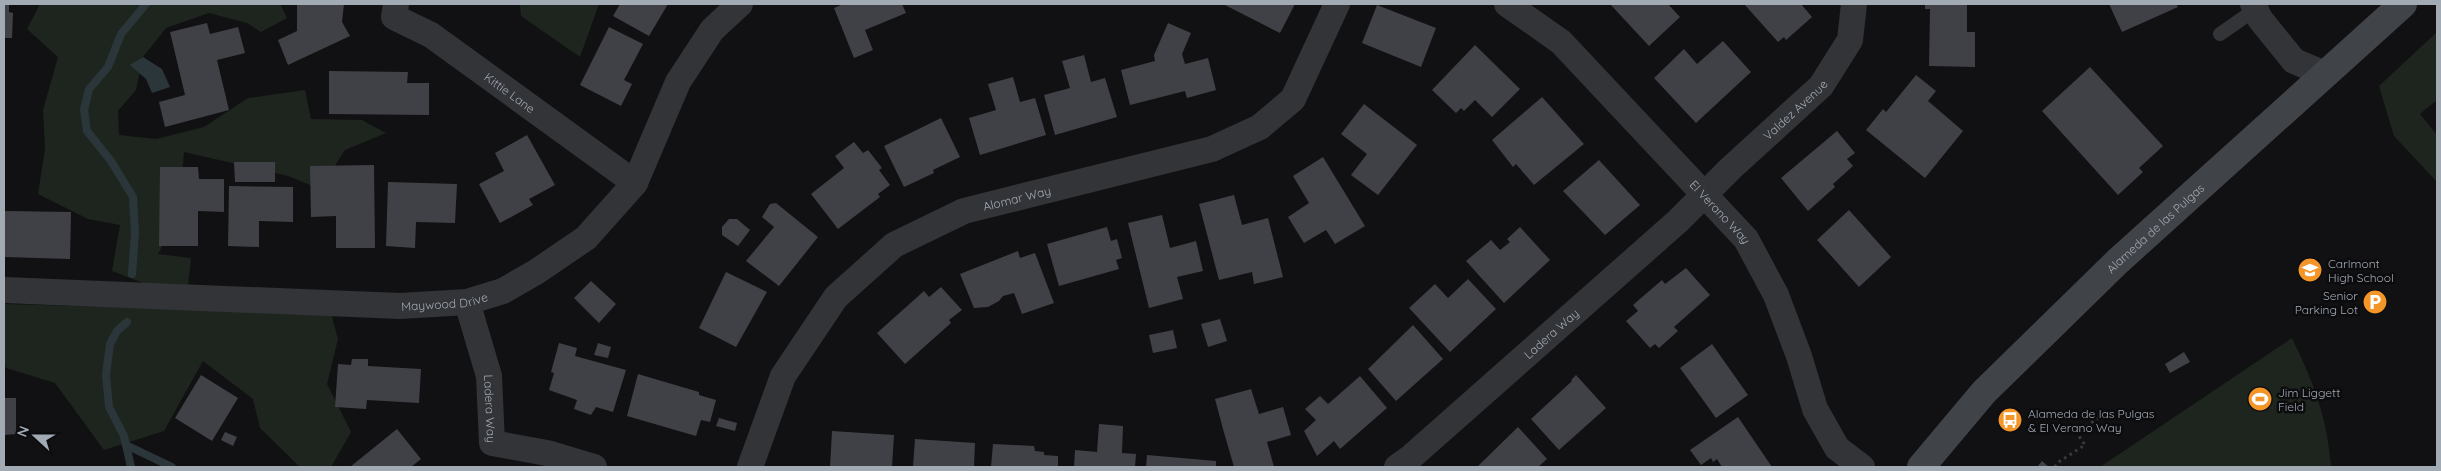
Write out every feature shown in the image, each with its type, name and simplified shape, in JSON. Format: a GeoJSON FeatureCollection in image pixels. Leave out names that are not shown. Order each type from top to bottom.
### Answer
{"type":"FeatureCollection","features":[{"type":"Feature","properties":{"kind":"main road","name":"Alameda de las Pulgas"},"geometry":{"type":"LineString","coordinates":[[1922,467],[1984,392],[2117,262],[2403,4]]}},
{"type":"Feature","properties":{"kind":"street","name":"Kittie Lane"},"geometry":{"type":"LineString","coordinates":[[396,4],[394,17],[431,35],[635,183]]}},
{"type":"Feature","properties":{"kind":"street","name":"Maywood Drive"},"geometry":{"type":"LineString","coordinates":[[4,290],[400,306],[467,302],[502,291],[520,282],[586,238],[635,183],[678,82],[712,30],[740,4]]}},
{"type":"Feature","properties":{"kind":"street","name":"Alomar Way"},"geometry":{"type":"LineString","coordinates":[[750,467],[782,376],[836,297],[894,245],[964,211],[1212,149],[1260,127],[1293,99],[1337,4]]}},
{"type":"Feature","properties":{"kind":"street","name":"El Verano Way"},"geometry":{"type":"LineString","coordinates":[[1507,4],[1561,42],[1746,240],[1776,295],[1799,356],[1815,409],[1837,448],[1862,467]]}},
{"type":"Feature","properties":{"kind":"street","name":"Valdez Avenue"},"geometry":{"type":"LineString","coordinates":[[1702,195],[1821,86],[1850,40],[1854,4]]}},
{"type":"Feature","properties":{"kind":"street"},"geometry":{"type":"LineString","coordinates":[[2254,7],[2260,20],[2294,61],[2325,74]]}},
{"type":"Feature","properties":{"kind":"street","name":"Ladera Way"},"geometry":{"type":"LineString","coordinates":[[1397,467],[1411,457],[1670,227],[1702,195]]}},
{"type":"Feature","properties":{"kind":"street","name":"Ladera Way"},"geometry":{"type":"LineString","coordinates":[[467,302],[489,376],[492,443],[547,453],[594,467]]}},
{"type":"Feature","properties":{"kind":"lane"},"geometry":{"type":"LineString","coordinates":[[2220,34],[2254,7]]}},
{"type":"Feature","properties":{"kind":"path"},"geometry":{"type":"LineString","coordinates":[[2056,467],[2057,463],[2085,445],[2076,432],[2102,416],[2104,420]]}},
{"type":"Feature","properties":{"kind":"shaded area"},"geometry":{"type":"Polygon","coordinates":[[[40,4],[280,4],[287,18],[261,32],[247,23],[209,13],[166,28],[143,57],[136,90],[118,111],[119,135],[156,139],[204,127],[248,98],[305,90],[311,119],[362,120],[386,133],[345,150],[320,189],[288,176],[184,152],[178,218],[158,254],[191,258],[188,287],[154,287],[112,271],[120,225],[88,219],[38,194],[45,149],[43,110],[58,57],[27,29],[40,4]]]}},
{"type":"Feature","properties":{"kind":"shaded area"},"geometry":{"type":"Polygon","coordinates":[[[520,4],[599,4],[580,57],[521,16],[520,4]]]}},
{"type":"Feature","properties":{"kind":"shaded area"},"geometry":{"type":"Polygon","coordinates":[[[2437,32],[2437,100],[2420,114],[2437,135],[2437,182],[2394,136],[2379,86],[2437,32]]]}},
{"type":"Feature","properties":{"kind":"shaded area"},"geometry":{"type":"Polygon","coordinates":[[[143,57],[162,69],[170,87],[152,93],[146,79],[130,65],[143,57]]]}},
{"type":"Feature","properties":{"kind":"shaded area"},"geometry":{"type":"Polygon","coordinates":[[[4,304],[331,313],[338,339],[327,384],[351,432],[331,467],[300,467],[260,428],[253,399],[203,361],[164,431],[104,450],[55,383],[6,368],[4,362],[4,304]]]}},
{"type":"Feature","properties":{"kind":"shaded area","name":"Jim Liggett Field"},"geometry":{"type":"Polygon","coordinates":[[[2292,338],[2307,370],[2323,416],[2331,467],[2100,467],[2292,338]]]}},
{"type":"Feature","properties":{"kind":"building"},"geometry":{"type":"Polygon","coordinates":[[[4,4],[9,4],[9,12],[13,13],[12,38],[4,38],[4,4]]]}},
{"type":"Feature","properties":{"kind":"building"},"geometry":{"type":"Polygon","coordinates":[[[297,4],[344,4],[342,22],[350,36],[288,65],[278,40],[297,31],[297,4]]]}},
{"type":"Feature","properties":{"kind":"building"},"geometry":{"type":"Polygon","coordinates":[[[620,4],[668,4],[649,36],[613,16],[620,4]]]}},
{"type":"Feature","properties":{"kind":"building"},"geometry":{"type":"Polygon","coordinates":[[[843,4],[902,4],[906,13],[865,30],[873,50],[854,58],[834,8],[843,4]]]}},
{"type":"Feature","properties":{"kind":"building"},"geometry":{"type":"Polygon","coordinates":[[[1223,4],[1295,4],[1280,33],[1223,4]]]}},
{"type":"Feature","properties":{"kind":"building"},"geometry":{"type":"Polygon","coordinates":[[[1610,4],[1668,4],[1680,17],[1649,46],[1610,4]]]}},
{"type":"Feature","properties":{"kind":"building"},"geometry":{"type":"Polygon","coordinates":[[[1744,4],[1801,4],[1812,17],[1786,40],[1784,37],[1778,42],[1744,4]]]}},
{"type":"Feature","properties":{"kind":"building"},"geometry":{"type":"Polygon","coordinates":[[[1925,4],[1967,4],[1967,32],[1975,32],[1975,67],[1929,66],[1930,9],[1925,9],[1925,4]]]}},
{"type":"Feature","properties":{"kind":"building"},"geometry":{"type":"Polygon","coordinates":[[[2109,4],[2176,4],[2178,7],[2122,32],[2109,4]]]}},
{"type":"Feature","properties":{"kind":"building"},"geometry":{"type":"Polygon","coordinates":[[[1377,5],[1436,28],[1421,67],[1362,43],[1377,5]]]}},
{"type":"Feature","properties":{"kind":"building"},"geometry":{"type":"Polygon","coordinates":[[[207,23],[210,34],[238,27],[245,53],[217,60],[229,110],[165,127],[159,102],[185,95],[170,32],[207,23]]]}},
{"type":"Feature","properties":{"kind":"building"},"geometry":{"type":"Polygon","coordinates":[[[1168,23],[1191,33],[1182,54],[1185,64],[1208,58],[1216,90],[1187,98],[1185,91],[1130,105],[1121,70],[1155,61],[1154,55],[1168,23]]]}},
{"type":"Feature","properties":{"kind":"building"},"geometry":{"type":"Polygon","coordinates":[[[609,27],[643,44],[624,80],[632,84],[621,106],[580,85],[609,27]]]}},
{"type":"Feature","properties":{"kind":"building"},"geometry":{"type":"Polygon","coordinates":[[[1723,41],[1751,72],[1696,123],[1654,78],[1684,49],[1697,64],[1723,41]]]}},
{"type":"Feature","properties":{"kind":"building"},"geometry":{"type":"Polygon","coordinates":[[[1475,45],[1520,89],[1492,117],[1475,100],[1464,111],[1461,108],[1456,113],[1432,90],[1475,45]]]}},
{"type":"Feature","properties":{"kind":"building"},"geometry":{"type":"Polygon","coordinates":[[[1084,55],[1091,82],[1105,78],[1117,117],[1055,135],[1044,95],[1070,88],[1062,61],[1084,55]]]}},
{"type":"Feature","properties":{"kind":"building"},"geometry":{"type":"Polygon","coordinates":[[[2090,67],[2163,146],[2139,168],[2143,172],[2118,195],[2042,111],[2090,67]]]}},
{"type":"Feature","properties":{"kind":"building"},"geometry":{"type":"Polygon","coordinates":[[[329,71],[408,72],[407,83],[429,83],[429,115],[329,114],[329,71]]]}},
{"type":"Feature","properties":{"kind":"building"},"geometry":{"type":"Polygon","coordinates":[[[1916,75],[1936,91],[1928,101],[1963,131],[1925,178],[1866,130],[1883,109],[1886,112],[1916,75]]]}},
{"type":"Feature","properties":{"kind":"building"},"geometry":{"type":"Polygon","coordinates":[[[1013,77],[1020,102],[1035,98],[1046,135],[980,155],[969,118],[996,110],[988,84],[1013,77]]]}},
{"type":"Feature","properties":{"kind":"building"},"geometry":{"type":"Polygon","coordinates":[[[1542,97],[1584,144],[1534,185],[1516,164],[1513,167],[1492,140],[1542,97]]]}},
{"type":"Feature","properties":{"kind":"building"},"geometry":{"type":"Polygon","coordinates":[[[1364,104],[1417,145],[1378,195],[1351,175],[1367,154],[1341,134],[1364,104]]]}},
{"type":"Feature","properties":{"kind":"building"},"geometry":{"type":"Polygon","coordinates":[[[941,118],[960,157],[933,170],[934,173],[904,187],[884,146],[941,118]]]}},
{"type":"Feature","properties":{"kind":"building"},"geometry":{"type":"Polygon","coordinates":[[[1837,131],[1855,153],[1847,159],[1853,166],[1833,184],[1835,187],[1808,211],[1781,178],[1837,131]]]}},
{"type":"Feature","properties":{"kind":"building"},"geometry":{"type":"Polygon","coordinates":[[[527,135],[555,185],[529,199],[533,205],[500,223],[479,184],[504,171],[495,153],[527,135]]]}},
{"type":"Feature","properties":{"kind":"building"},"geometry":{"type":"Polygon","coordinates":[[[854,142],[863,153],[868,150],[882,168],[879,170],[890,185],[878,194],[880,197],[838,229],[811,194],[844,168],[835,156],[854,142]]]}},
{"type":"Feature","properties":{"kind":"building"},"geometry":{"type":"Polygon","coordinates":[[[1323,157],[1365,226],[1335,244],[1326,230],[1304,243],[1288,217],[1309,203],[1293,176],[1323,157]]]}},
{"type":"Feature","properties":{"kind":"building"},"geometry":{"type":"Polygon","coordinates":[[[1599,160],[1640,205],[1605,235],[1563,191],[1599,160]]]}},
{"type":"Feature","properties":{"kind":"building"},"geometry":{"type":"Polygon","coordinates":[[[234,162],[275,162],[275,182],[235,182],[234,162]]]}},
{"type":"Feature","properties":{"kind":"building"},"geometry":{"type":"Polygon","coordinates":[[[374,165],[375,248],[336,248],[336,216],[311,217],[310,166],[374,165]]]}},
{"type":"Feature","properties":{"kind":"building"},"geometry":{"type":"Polygon","coordinates":[[[160,167],[198,167],[199,179],[224,179],[224,212],[198,211],[198,246],[159,246],[160,167]]]}},
{"type":"Feature","properties":{"kind":"building"},"geometry":{"type":"Polygon","coordinates":[[[388,182],[457,184],[455,223],[416,222],[415,248],[386,246],[388,182]]]}},
{"type":"Feature","properties":{"kind":"building"},"geometry":{"type":"Polygon","coordinates":[[[229,186],[293,187],[293,222],[259,221],[259,247],[228,246],[229,186]]]}},
{"type":"Feature","properties":{"kind":"building"},"geometry":{"type":"Polygon","coordinates":[[[1234,195],[1242,225],[1268,218],[1283,277],[1254,284],[1252,272],[1219,280],[1199,204],[1234,195]]]}},
{"type":"Feature","properties":{"kind":"building"},"geometry":{"type":"Polygon","coordinates":[[[776,203],[818,237],[779,286],[746,261],[774,227],[762,217],[770,204],[776,203]]]}},
{"type":"Feature","properties":{"kind":"building"},"geometry":{"type":"Polygon","coordinates":[[[1849,210],[1891,257],[1859,287],[1817,240],[1849,210]]]}},
{"type":"Feature","properties":{"kind":"building"},"geometry":{"type":"Polygon","coordinates":[[[4,211],[71,212],[70,259],[4,257],[4,211]]]}},
{"type":"Feature","properties":{"kind":"building"},"geometry":{"type":"Polygon","coordinates":[[[1162,215],[1170,248],[1196,241],[1203,271],[1177,277],[1183,299],[1149,308],[1128,223],[1162,215]]]}},
{"type":"Feature","properties":{"kind":"building"},"geometry":{"type":"Polygon","coordinates":[[[729,219],[737,219],[750,230],[738,246],[722,235],[722,227],[729,219]]]}},
{"type":"Feature","properties":{"kind":"building"},"geometry":{"type":"Polygon","coordinates":[[[1107,227],[1111,241],[1117,239],[1122,258],[1116,260],[1119,269],[1059,286],[1047,244],[1107,227]]]}},
{"type":"Feature","properties":{"kind":"building"},"geometry":{"type":"Polygon","coordinates":[[[1520,227],[1550,260],[1504,303],[1466,261],[1491,240],[1500,250],[1510,242],[1507,239],[1520,227]]]}},
{"type":"Feature","properties":{"kind":"building"},"geometry":{"type":"Polygon","coordinates":[[[1018,251],[1020,258],[1035,253],[1054,303],[1022,314],[1014,293],[1003,296],[999,301],[988,307],[974,308],[960,274],[1018,251]]]}},
{"type":"Feature","properties":{"kind":"building"},"geometry":{"type":"Polygon","coordinates":[[[1686,268],[1710,295],[1674,327],[1678,331],[1659,348],[1655,344],[1650,348],[1626,321],[1638,311],[1633,305],[1662,280],[1665,284],[1686,268]]]}},
{"type":"Feature","properties":{"kind":"building"},"geometry":{"type":"Polygon","coordinates":[[[726,272],[767,292],[736,347],[699,328],[726,272]]]}},
{"type":"Feature","properties":{"kind":"building"},"geometry":{"type":"Polygon","coordinates":[[[1468,279],[1496,309],[1450,352],[1409,308],[1435,284],[1448,298],[1468,279]]]}},
{"type":"Feature","properties":{"kind":"building"},"geometry":{"type":"Polygon","coordinates":[[[591,281],[616,304],[599,323],[574,298],[591,281]]]}},
{"type":"Feature","properties":{"kind":"building"},"geometry":{"type":"Polygon","coordinates":[[[941,287],[962,310],[949,320],[951,323],[905,364],[877,333],[924,291],[929,297],[941,287]]]}},
{"type":"Feature","properties":{"kind":"building"},"geometry":{"type":"Polygon","coordinates":[[[1220,319],[1227,341],[1208,347],[1201,324],[1220,319]]]}},
{"type":"Feature","properties":{"kind":"building"},"geometry":{"type":"Polygon","coordinates":[[[1413,325],[1443,359],[1396,401],[1368,369],[1413,325]]]}},
{"type":"Feature","properties":{"kind":"building"},"geometry":{"type":"Polygon","coordinates":[[[1173,330],[1177,348],[1153,353],[1149,335],[1173,330]]]}},
{"type":"Feature","properties":{"kind":"building"},"geometry":{"type":"Polygon","coordinates":[[[559,343],[577,348],[575,356],[626,370],[613,412],[596,407],[591,415],[574,409],[577,400],[549,390],[554,373],[551,372],[559,343]]]}},
{"type":"Feature","properties":{"kind":"building"},"geometry":{"type":"Polygon","coordinates":[[[598,343],[611,347],[608,358],[594,355],[598,343]]]}},
{"type":"Feature","properties":{"kind":"building"},"geometry":{"type":"Polygon","coordinates":[[[1712,344],[1748,395],[1716,418],[1680,368],[1712,344]]]}},
{"type":"Feature","properties":{"kind":"building"},"geometry":{"type":"Polygon","coordinates":[[[2184,352],[2190,362],[2170,373],[2165,364],[2184,352]]]}},
{"type":"Feature","properties":{"kind":"building"},"geometry":{"type":"Polygon","coordinates":[[[352,359],[368,359],[368,366],[421,369],[419,403],[367,400],[366,409],[335,407],[338,364],[351,365],[352,359]]]}},
{"type":"Feature","properties":{"kind":"building"},"geometry":{"type":"Polygon","coordinates":[[[638,374],[699,392],[699,395],[716,400],[710,422],[701,420],[696,436],[627,416],[638,374]]]}},
{"type":"Feature","properties":{"kind":"building"},"geometry":{"type":"Polygon","coordinates":[[[201,375],[238,398],[212,441],[175,418],[201,375]]]}},
{"type":"Feature","properties":{"kind":"building"},"geometry":{"type":"Polygon","coordinates":[[[1576,375],[1606,408],[1559,450],[1531,419],[1576,375]]]}},
{"type":"Feature","properties":{"kind":"building"},"geometry":{"type":"Polygon","coordinates":[[[1360,376],[1387,408],[1340,449],[1334,441],[1317,456],[1304,431],[1316,420],[1305,409],[1320,396],[1328,404],[1360,376]]]}},
{"type":"Feature","properties":{"kind":"building"},"geometry":{"type":"Polygon","coordinates":[[[1251,389],[1259,414],[1283,407],[1291,435],[1267,442],[1274,467],[1234,467],[1215,399],[1251,389]]]}},
{"type":"Feature","properties":{"kind":"building"},"geometry":{"type":"Polygon","coordinates":[[[4,398],[16,398],[16,434],[4,435],[4,398]]]}},
{"type":"Feature","properties":{"kind":"building"},"geometry":{"type":"Polygon","coordinates":[[[1738,417],[1772,467],[1722,467],[1717,459],[1713,462],[1711,458],[1701,465],[1690,450],[1738,417]]]}},
{"type":"Feature","properties":{"kind":"building"},"geometry":{"type":"Polygon","coordinates":[[[719,418],[737,423],[735,431],[716,426],[719,418]]]}},
{"type":"Feature","properties":{"kind":"building"},"geometry":{"type":"Polygon","coordinates":[[[1099,424],[1123,426],[1122,453],[1136,454],[1135,467],[1074,467],[1075,450],[1097,452],[1099,424]]]}},
{"type":"Feature","properties":{"kind":"building"},"geometry":{"type":"Polygon","coordinates":[[[1518,427],[1547,459],[1538,467],[1477,467],[1518,427]]]}},
{"type":"Feature","properties":{"kind":"building"},"geometry":{"type":"Polygon","coordinates":[[[397,429],[421,459],[411,467],[350,467],[397,429]]]}},
{"type":"Feature","properties":{"kind":"building"},"geometry":{"type":"Polygon","coordinates":[[[832,431],[894,435],[892,467],[830,467],[832,431]]]}},
{"type":"Feature","properties":{"kind":"building"},"geometry":{"type":"Polygon","coordinates":[[[225,432],[237,437],[233,446],[221,440],[225,432]]]}},
{"type":"Feature","properties":{"kind":"building"},"geometry":{"type":"Polygon","coordinates":[[[915,439],[975,443],[974,467],[913,467],[915,439]]]}},
{"type":"Feature","properties":{"kind":"building"},"geometry":{"type":"Polygon","coordinates":[[[993,444],[1034,446],[1035,451],[1044,452],[1044,455],[1058,456],[1058,467],[991,467],[993,444]]]}},
{"type":"Feature","properties":{"kind":"building"},"geometry":{"type":"Polygon","coordinates":[[[1147,455],[1216,461],[1216,467],[1146,467],[1147,455]]]}},
{"type":"Feature","properties":{"kind":"building"},"geometry":{"type":"Polygon","coordinates":[[[2042,461],[2049,467],[2037,467],[2042,461]]]}},
{"type":"Feature","properties":{"kind":"waterway"},"geometry":{"type":"LineString","coordinates":[[132,274],[135,233],[133,197],[111,161],[87,131],[84,110],[89,89],[108,67],[121,34],[146,4]]}},
{"type":"Feature","properties":{"kind":"waterway"},"geometry":{"type":"LineString","coordinates":[[127,322],[117,331],[110,344],[106,375],[109,407],[124,436],[131,467]]}},
{"type":"Feature","properties":{"kind":"waterway"},"geometry":{"type":"LineString","coordinates":[[126,445],[172,467]]}},
{"type":"Feature","properties":{"kind":"place","name":"Carlmont High School"},"geometry":{"type":"Point","coordinates":[2310,270]}},
{"type":"Feature","properties":{"kind":"place","name":"Senior Parking Lot"},"geometry":{"type":"Point","coordinates":[2375,302]}},
{"type":"Feature","properties":{"kind":"place","name":"Jim Liggett Field"},"geometry":{"type":"Point","coordinates":[2260,399]}},
{"type":"Feature","properties":{"kind":"place","name":"Alameda de las Pulgas & El Verano Way"},"geometry":{"type":"Point","coordinates":[2010,420]}}]}
